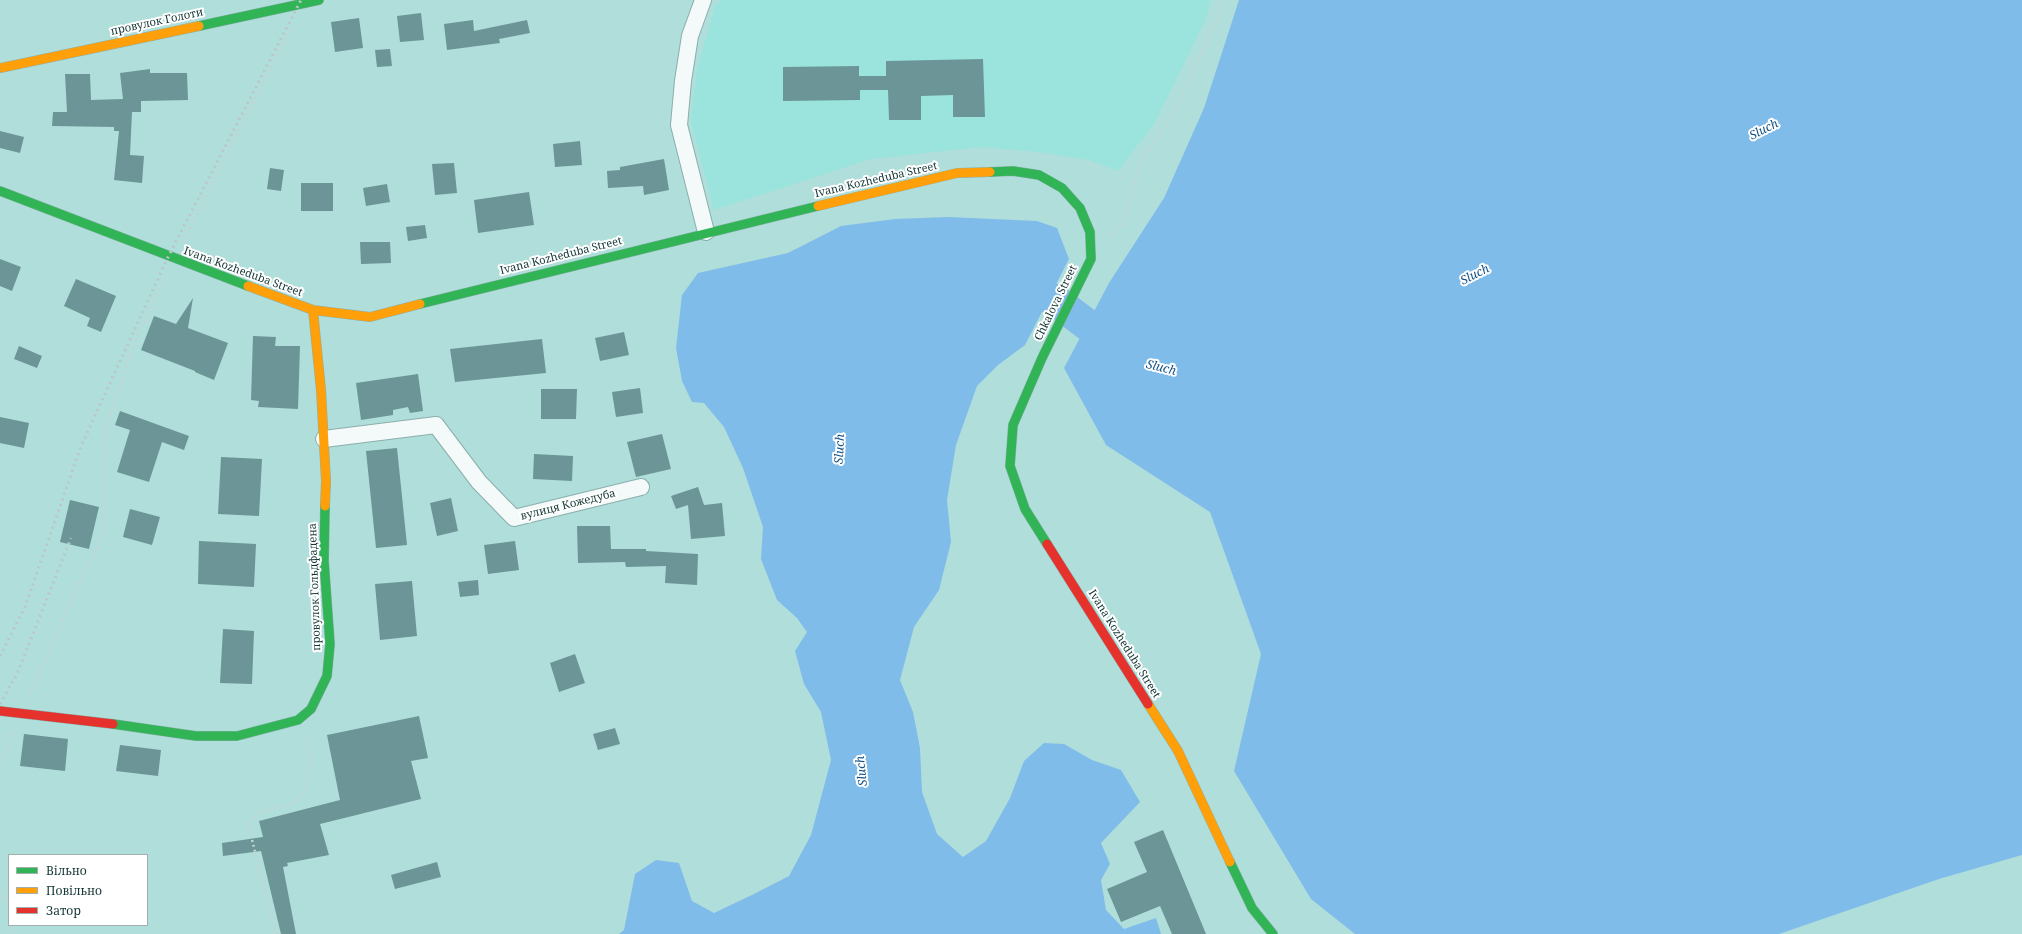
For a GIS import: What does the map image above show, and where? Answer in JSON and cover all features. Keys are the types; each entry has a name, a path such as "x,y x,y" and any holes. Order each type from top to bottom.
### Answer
{"main road":[{"name":"провулок Голоти","path":"0,68 319,0"},
{"name":"Ivana Kozheduba Street","path":"0,191 174,259 313,310 370,317 706,232 956,173 1013,171 1039,175 1062,188 1080,208 1090,232 1091,259"},
{"name":"Chkalova Street","path":"1042,358 1091,259"},
{"name":"провулок Гольдфадена","path":"0,711 89,720 196,736 237,736 298,720 311,709 327,676 330,644 324,561 326,481 324,439 313,310"},
{"name":"Ivana Kozheduba Street","path":"1042,358 1014,425 1010,466 1025,508 1178,751 1252,908 1273,934"}],"street":[{"path":"703,0 690,36 683,81 679,125 706,232"},
{"name":"вулиця Кожедуба","path":"324,439 436,425 479,482 514,518 641,487"}],"path":[{"path":"1109,238 1123,222 1141,163 1171,117 1215,25 1223,0"},
{"path":"0,764 78,586 103,536 106,427 134,344 174,259 299,12 298,4"},
{"path":"276,934 250,832 250,822 255,814 291,804 305,792 311,760 308,742 298,720"},
{"path":"0,892 8,903"}],"shaded area":[{"path":"721,0 1211,0 1205,21 1154,124 1118,171 1089,160 1039,152 981,147 871,159 714,210 691,122 697,69 715,6"}],"water":[{"path":"1239,0 2022,0 2022,855 1939,879 1779,934 1355,934 1311,899 1234,771 1261,654 1210,512 1106,445 1064,368 1109,283 1164,198 1204,108"},
{"path":"948,217 1037,221 1057,228 1069,259 1025,345 998,365 977,386 956,445 947,500 951,542 939,590 914,627 900,680 913,712 920,748 922,792 937,834 963,857 986,841 1010,798 1024,761 1044,743 1064,744 1092,760 1121,770 1140,802 1101,843 1110,864 1101,880 1106,910 1124,929 1156,918 1161,934 619,934 624,930 635,874 656,860 679,863 692,901 714,913 789,876 811,835 831,760 821,712 804,684 795,651 807,632 797,618 777,600 761,559 763,527 743,468 724,427 704,403 692,402 682,381 676,348 682,295 698,273 788,253 841,226 895,219"}],"building":[{"path":"421,13 424,40 400,42 397,16"},
{"path":"359,18 363,48 335,52 331,22"},
{"path":"473,20 474,31 527,20 530,33 499,39 500,43 447,50 444,24"},
{"path":"390,49 392,66 377,67 375,50"},
{"path":"983,59 985,117 953,117 953,95 921,96 921,120 889,120 888,90 860,90 860,100 783,101 783,67 859,66 859,76 886,76 886,61"},
{"path":"150,69 150,73 187,73 188,100 141,101 141,112 132,112 130,155 144,156 142,183 114,180 119,131 114,131 114,127 52,126 53,112 67,112 65,74 90,74 91,100 123,99 120,73"},
{"path":"0,131 24,137 20,153 0,148"},
{"path":"580,141 582,165 555,167 553,144"},
{"path":"664,159 669,190 644,195 643,186 608,188 607,171 620,170 620,167"},
{"path":"454,163 457,193 435,195 432,164"},
{"path":"270,168 284,170 281,191 267,189"},
{"path":"301,183 333,183 333,211 301,211"},
{"path":"387,184 390,202 366,206 363,188"},
{"path":"529,192 534,225 478,233 474,200"},
{"path":"425,225 427,238 408,241 406,227"},
{"path":"360,242 390,242 391,263 361,264"},
{"path":"0,259 21,267 12,291 0,286"},
{"path":"76,279 116,296 101,332 87,326 90,318 64,306"},
{"path":"193,298 188,328 228,343 214,380 141,350 154,316 176,324"},
{"path":"624,332 629,355 600,361 595,338"},
{"path":"253,336 276,337 275,346 300,346 298,409 258,407 259,401 251,400"},
{"path":"542,339 546,373 455,382 450,349"},
{"path":"19,346 42,356 37,368 14,359"},
{"path":"418,374 423,411 410,413 408,407 393,410 393,415 361,420 356,383"},
{"path":"640,388 643,413 616,417 612,392"},
{"path":"541,389 577,389 576,419 541,419"},
{"path":"120,411 189,436 184,450 162,442 149,482 117,472 130,430 115,425"},
{"path":"0,417 29,423 24,448 0,443"},
{"path":"662,434 671,469 636,477 627,442"},
{"path":"397,448 407,545 376,548 366,451"},
{"path":"534,454 573,456 572,481 533,479"},
{"path":"221,457 262,459 259,516 218,514"},
{"path":"698,487 704,505 722,503 725,536 691,539 688,505 676,509 671,496"},
{"path":"451,498 458,531 437,536 430,503"},
{"path":"70,500 99,507 89,549 60,542"},
{"path":"130,509 160,517 152,545 123,537"},
{"path":"577,526 610,526 611,549 646,549 646,551 698,554 697,585 665,583 666,566 626,567 625,562 578,563"},
{"path":"199,541 256,544 254,587 198,584"},
{"path":"515,541 519,570 488,574 484,545"},
{"path":"478,580 479,595 460,597 458,582"},
{"path":"412,581 417,636 380,640 375,584"},
{"path":"223,629 254,631 252,684 220,683"},
{"path":"575,654 585,683 559,692 550,663"},
{"path":"419,716 428,758 411,761 421,799 320,824 329,855 287,863 288,866 283,867 296,934 281,934 261,851 223,856 222,843 263,837 259,821 340,800 327,735"},
{"path":"615,728 620,744 598,750 593,734"},
{"path":"24,734 68,739 65,771 20,766"},
{"path":"120,745 161,750 158,776 116,771"},
{"path":"1163,830 1206,934 1172,934 1160,906 1121,922 1107,889 1147,872 1134,842"},
{"path":"437,862 441,877 395,889 391,875"}],"waterway":[{"name":"Sluch","path":"1009,282 1021,284 1056,301 1122,351"}],"railway":[{"path":"0,656 25,607 81,446 168,257 301,0"},
{"path":"0,704 17,674 71,538"}],"traffic: fast":[{"path":"199,26 319,0"},
{"path":"990,172 1013,171 1039,175 1062,188 1080,208 1090,232 1091,259 1042,358 1013,425 1010,466 1025,509 1047,544"},
{"path":"0,191 248,286"},
{"path":"420,304 818,206"},
{"path":"113,724 196,736 237,736 298,720 311,709 327,676 330,644 324,561 325,506"},
{"path":"1230,862 1252,908 1273,934"}],"traffic: slow":[{"path":"0,68 199,26"},
{"path":"818,206 957,173 990,172"},
{"path":"248,286 313,310 370,317 420,304"},
{"path":"313,310 321,390 326,481 325,506"},
{"path":"1148,704 1178,751 1230,862"}],"traffic: jam":[{"path":"1047,544 1148,704"},
{"path":"0,711 113,724"}]}
